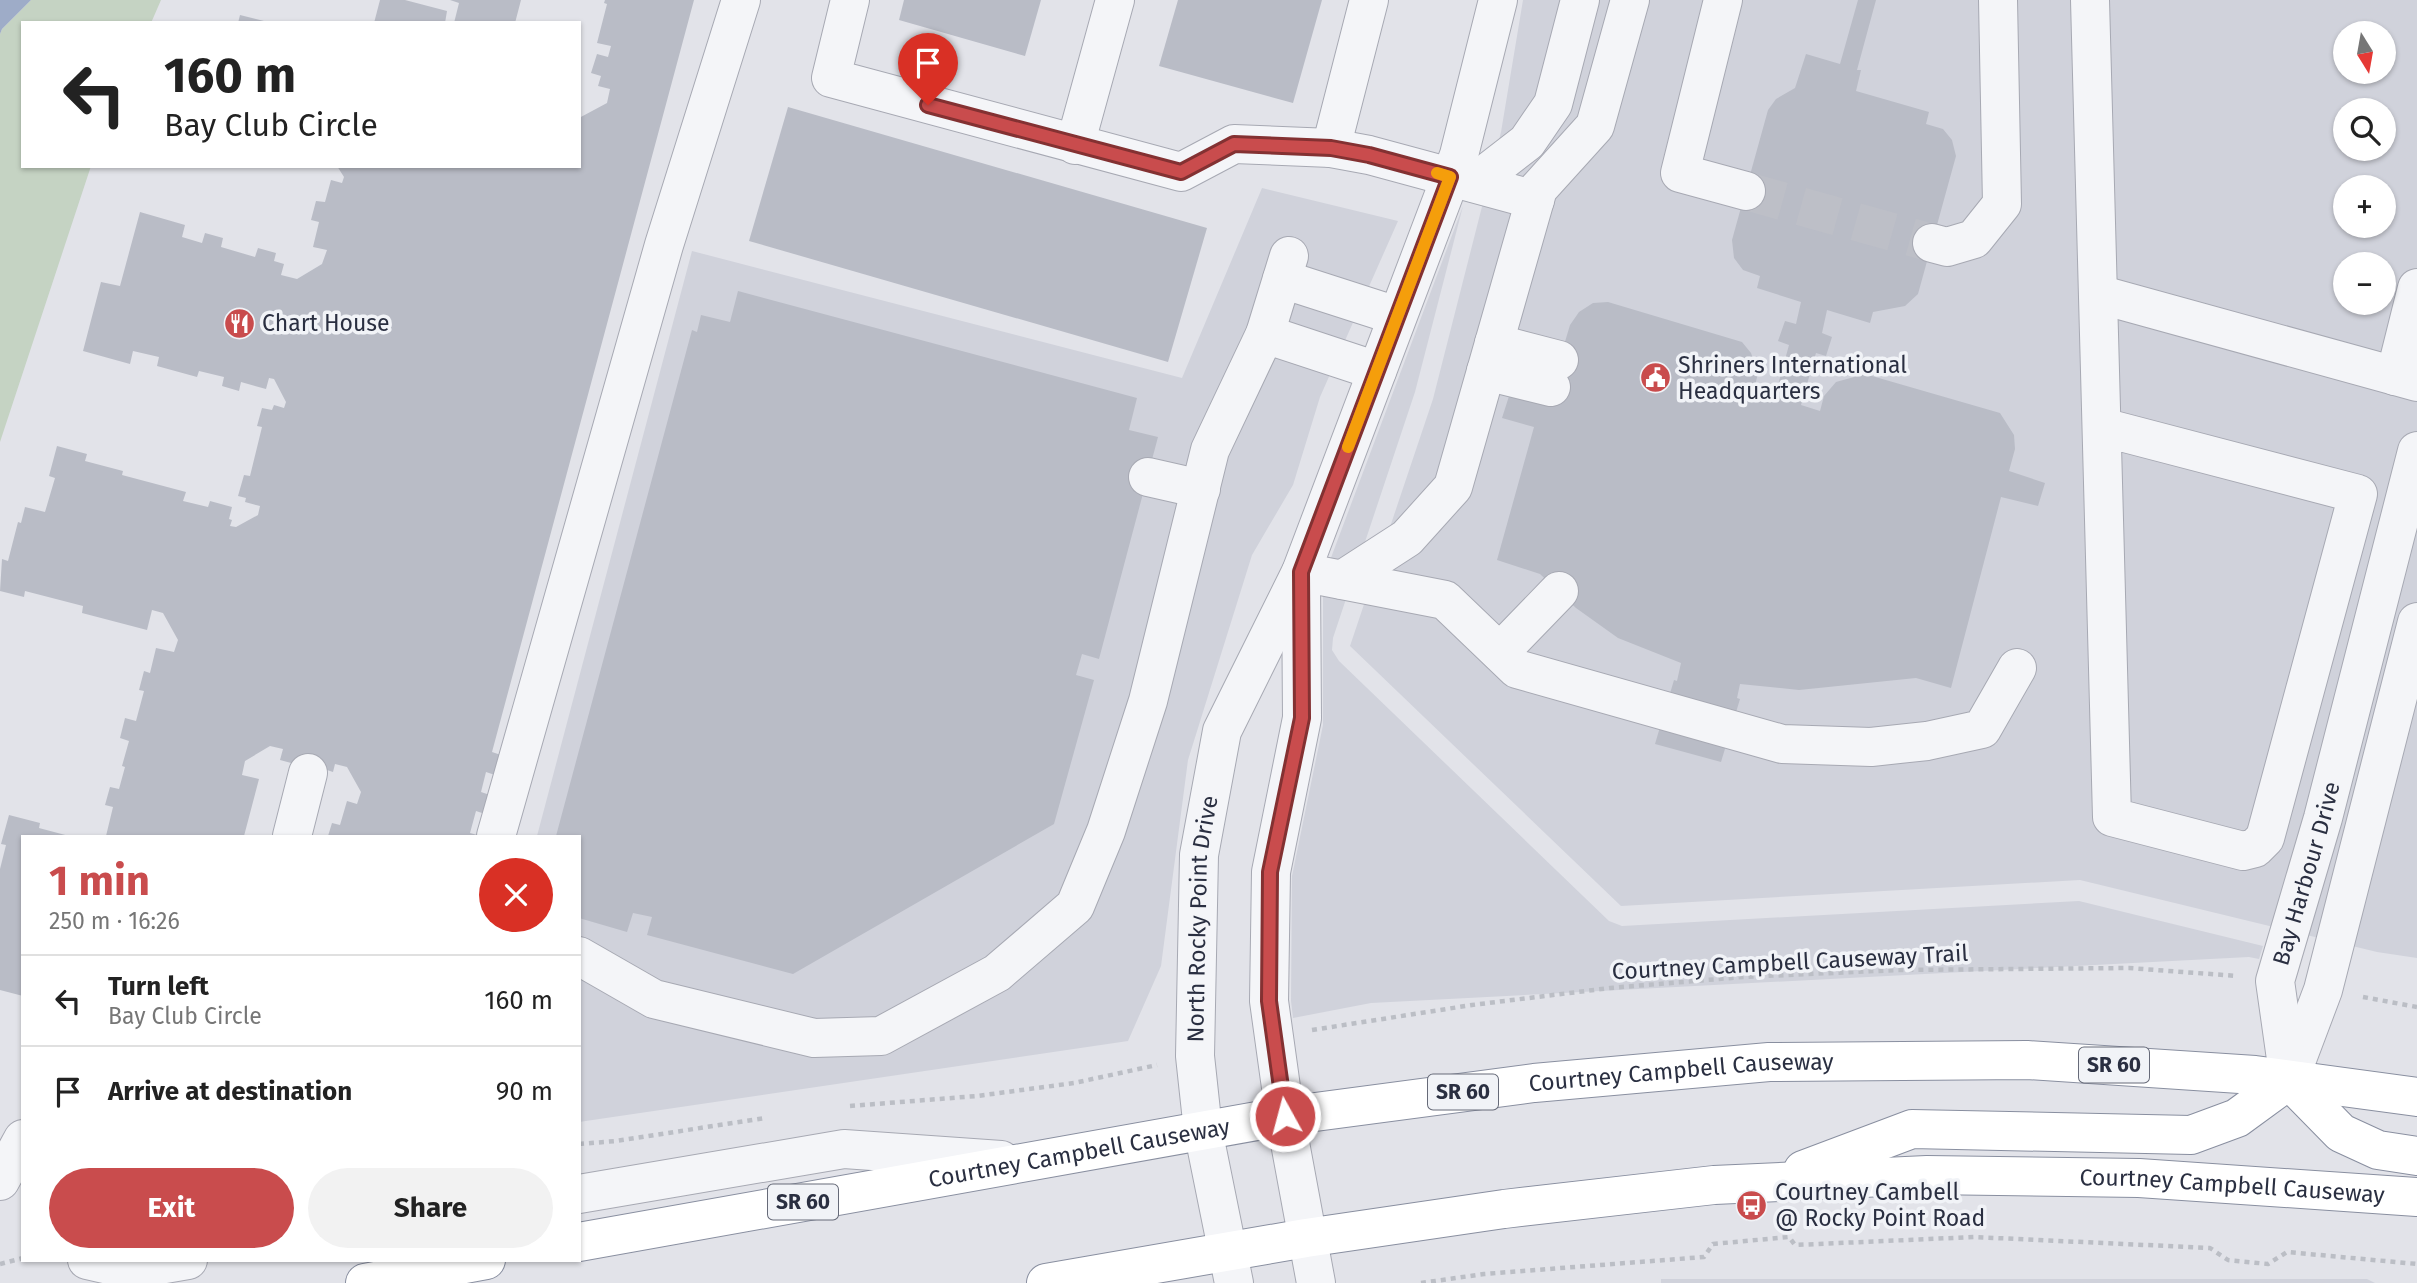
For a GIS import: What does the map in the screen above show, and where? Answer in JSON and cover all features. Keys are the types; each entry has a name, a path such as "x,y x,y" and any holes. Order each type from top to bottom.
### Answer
{"highway":[{"name":"Courtney Campbell Causeway","path":"581,1242 1285,1116 1534,1083 1769,1062 2027,1060 2255,1074 2417,1097"},
{"path":"1769,1182 1912,1129 2191,1135 2237,1118 2289,1080 2341,1133 2378,1150 2417,1156"},
{"name":"Courtney Campbell Causeway","path":"1046,1283 1231,1267 1306,1238 1530,1206 1714,1185 1927,1175 2139,1178 2417,1197"},
{"path":"365,1283 475,1262"}],"street":[{"path":"496,835 664,245 741,0"},
{"path":"850,0 831,78 1181,172 1234,144 1331,148 1369,155 1535,200"},
{"path":"1075,145 1115,0"},
{"path":"1331,148 1369,0"},
{"name":"North Rocky Point Drive","path":"1231,1267 1203,1130 1195,1056 1202,843 1222,731 1301,572 1398,316 1462,180 1459,155 1497,0"},
{"path":"1462,180 1527,142 1553,104 1580,0"},
{"path":"1342,580 1407,538 1453,487 1538,189 1595,126 1630,0"},
{"path":"1723,0 1680,173 1745,191"},
{"path":"1932,243 1947,247 1974,239 2002,204 1998,0"},
{"path":"2090,0 2112,817 2244,850 2255,848 2265,838 2358,494 2102,426"},
{"path":"581,957 654,999 814,1038 881,1036 997,974 1075,906 1106,831 1148,701 1210,450 1265,334 1286,267 1398,316"},
{"path":"2098,294 2406,379 2417,288"},
{"path":"1265,334 1377,371"},
{"path":"1490,357 1555,373"},
{"name":"Bay Harbour Drive","path":"2289,1080 2275,981 2323,818 2417,452"},
{"path":"1148,477 1200,489"},
{"path":"1301,572 1445,600 1517,669 1782,744 1871,747 1927,741 1982,729 2017,668"},
{"name":"North Rocky Point Drive","path":"1301,572 1302,718 1270,872 1269,1001 1285,1116 1316,1283"},
{"path":"1500,652 1559,591"},
{"name":"Bay Harbour Drive","path":"2289,1080 2323,990 2412,659 2417,622"},
{"path":"2320,638 2412,659"},
{"path":"292,835 308,773"},
{"path":"0,1127 21,1119"},
{"path":"0,1181 21,1143"},
{"path":"581,1194 844,1149 1028,1162"},
{"path":"96,1262 131,1270 177,1262"}],"path":[{"name":"Courtney Campbell Causeway Trail","path":"1332,1025 1610,988 1743,977 1898,971 2129,968 2239,976"},
{"path":"2362,997 2417,1007"},
{"path":"1421,1283 1484,1273 1704,1257 1713,1244 1789,1237 1795,1245 1974,1237 2210,1248 2228,1260 2268,1264 2287,1252 2417,1265"},
{"path":"0,1264 21,1259"}],"shaded area":[{"path":"1523,0 2417,0 2417,958 2377,952 2080,880 1621,906 1350,646 1433,399 1501,132"},
{"path":"1262,188 1398,221 1320,397 1293,485 1252,555 1188,760 1161,966 1128,1041 581,1122 581,835 537,835 692,251 1182,378"},
{"path":"1463,206 1415,392 1333,638 1332,650 1339,661 1609,921 1622,926 2079,901 2263,946 2259,959 2249,957 1371,1003 1293,1018 1292,876 1323,725 1323,579"},
{"path":"1661,1279 2367,1279 2375,1283 1661,1283"}],"green space":[{"path":"31,0 161,0 152,21 21,21 21,168 90,168 0,442 0,34"}],"water":[{"path":"0,0 31,0 0,34"}],"building":[{"path":"380,0 405,0 447,11 445,21 375,21"},
{"path":"450,0 521,0 516,21 454,21 459,3"},
{"path":"605,0 694,0 492,752 501,755 495,775 486,772 481,792 490,795 485,814 476,811 470,833 477,835 328,835 332,823 340,825 347,801 357,804 361,792 347,767 335,764 333,772 327,770 324,778 306,767 280,760 283,749 270,746 245,761 242,775 259,779 244,835 106,835 113,807 105,805 110,787 119,789 125,767 122,766 129,741 120,738 125,718 136,721 144,691 139,690 144,671 150,673 156,648 174,652 178,640 163,613 152,610 147,630 82,613 83,606 25,591 24,597 0,591 2,559 8,561 18,522 21,523 25,507 45,512 55,478 49,476 57,446 87,454 85,461 123,471 122,475 186,492 183,501 208,507 210,501 232,507 230,526 236,527 258,515 260,506 245,502 246,498 238,496 244,475 250,476 262,427 257,426 262,408 272,410 274,405 284,408 286,402 274,379 269,378 266,389 241,382 239,391 222,386 224,377 199,371 197,377 157,366 159,357 133,351 130,364 83,351 101,282 120,286 140,212 185,225 182,237 202,243 205,233 223,238 221,247 255,257 258,248 276,253 274,261 284,264 281,275 297,279 322,264 327,250 313,247 319,222 311,220 316,201 325,202 331,180 342,183 344,177 338,168 581,168 581,117 607,103 610,89 598,86 601,76 591,73 597,54 608,57 611,46 597,43 607,4 604,3"},
{"path":"904,0 1041,0 1025,56 899,20"},
{"path":"1178,0 1322,0 1293,103 1159,66"},
{"name":"Shriners International Headquarters","path":"1858,0 1876,0 1857,70 1861,70 1856,91 1929,112 1926,124 1943,129 1952,140 1956,156 1918,294 1905,306 1873,312 1870,323 1827,310 1822,333 1832,337 1826,356 1816,353 1801,405 1820,411 1824,396 1836,382 1865,374 2000,413 2014,435 2015,449 2009,471 2045,483 2038,506 2001,497 1951,688 1916,678 1799,690 1740,684 1737,698 1740,699 1721,762 1655,744 1681,663 1618,638 1576,608 1540,574 1497,560 1534,427 1502,418 1510,393 1547,402 1570,325 1579,312 1593,303 1608,302 1742,342 1751,353 1758,373 1754,390 1775,396 1789,345 1778,341 1785,321 1796,324 1801,302 1757,288 1760,276 1743,270 1734,258 1732,240 1768,110 1776,99 1795,88 1806,54 1840,64"},
{"path":"240,15 264,21 238,21"},
{"path":"788,107 1207,228 1168,362 749,241"},
{"path":"738,291 1137,398 1129,430 1158,437 1099,659 1082,654 1076,675 1094,680 1054,824 793,974 647,935 652,917 633,913 627,932 581,919 581,835 556,835 692,330 697,332 701,315 730,322"},
{"path":"9,815 40,823 39,828 65,835 21,835 21,995 0,990 0,869 6,845 1,844"}],"tunnel":[{"path":"1746,191 1932,243"}],"slow traffic":[{"path":"1348,447 1450,177 1437,173"}],"place":[{"name":"Chart House","path":"239,323"},
{"name":"Shriners International Headquarters","path":"1655,378"},
{"name":"Courtney Cambell @ Rocky Point Road","path":"1752,1205"}],"route":[{"path":"928,105 1181,172 1234,144 1331,148 1369,155 1450,177 1301,572 1302,718 1270,872 1269,1001 1285,1116"}]}
